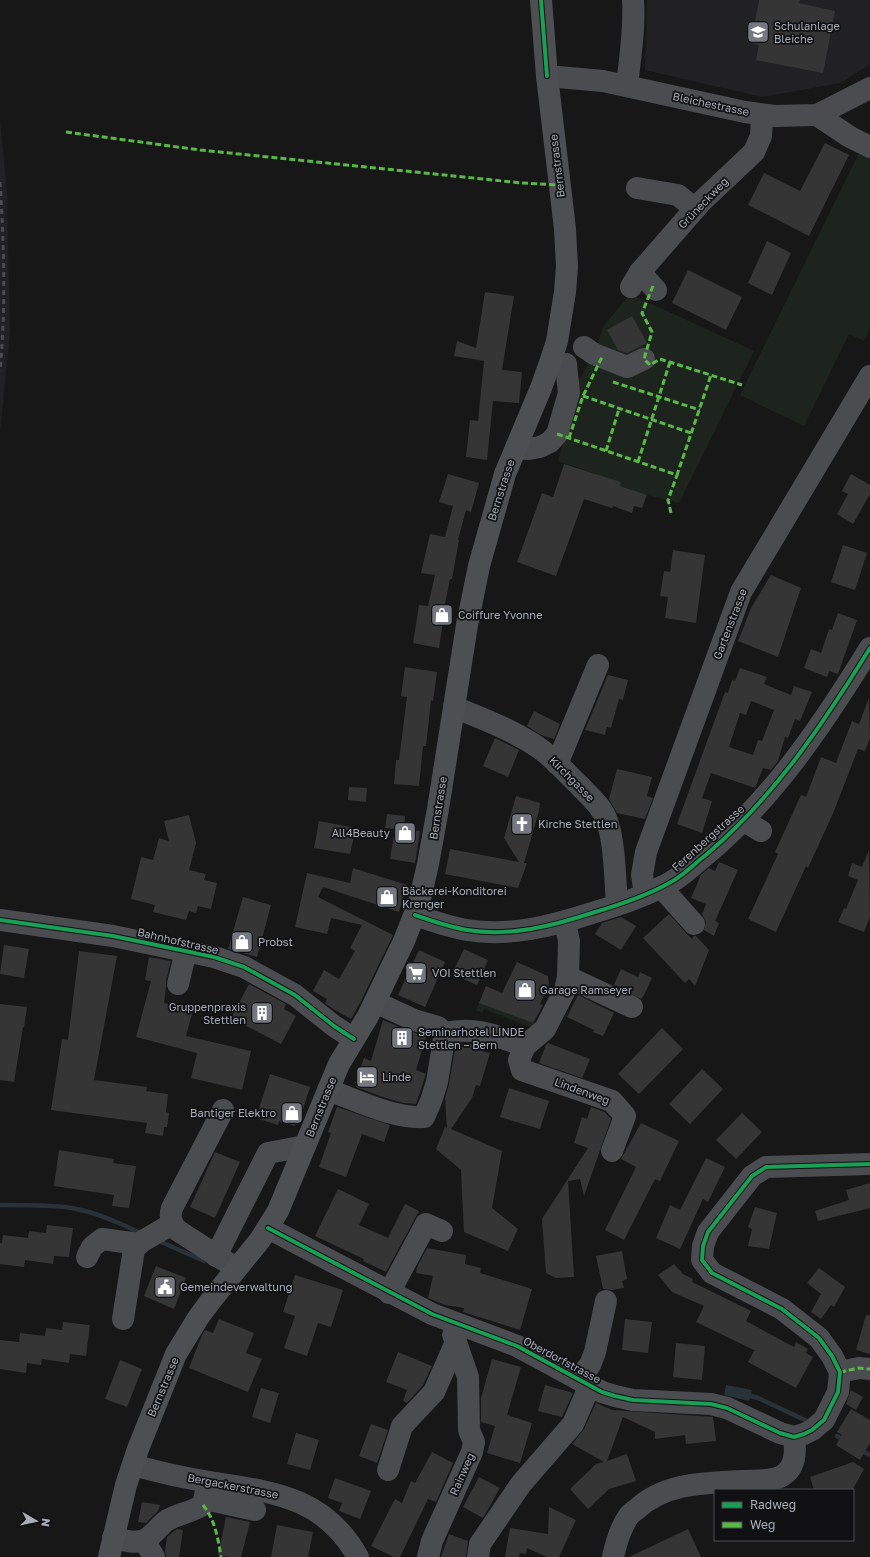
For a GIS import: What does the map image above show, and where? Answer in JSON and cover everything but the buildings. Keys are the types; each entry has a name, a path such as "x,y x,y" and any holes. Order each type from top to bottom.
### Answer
{"main road":[{"name":"Bernstrasse","path":"111,1548 132,1465 176,1354 198,1318 268,1228 287,1192 339,1064 375,1002 415,915 428,864 479,566 505,474 558,362 560,324 567,267 565,229 547,76 541,0"}],"street":[{"path":"627,86 634,15 632,0"},
{"name":"Bleichestrasse","path":"547,76 597,80 762,115 817,115 870,88"},
{"name":"Grüneckweg","path":"656,290 635,280 694,209 754,152 761,136 762,115"},
{"path":"817,115 850,137 870,147"},
{"path":"637,188 678,195 694,209"},
{"path":"516,448 529,449 540,447 550,442 557,434 569,393 558,362 590,340 594,354 627,367 644,358"},
{"name":"Gartenstrasse","path":"653,890 642,875 646,852 741,592 870,376"},
{"name":"Ferenbergstrasse","path":"415,915 453,927 483,932 510,932 565,922 616,905 672,882 719,844 752,825 780,780 804,747 870,648"},
{"path":"557,764 598,665"},
{"name":"Kirchgasse","path":"454,707 490,721 526,739 557,764 598,805 607,821 614,864 616,905"},
{"path":"653,890 694,924"},
{"name":"Bahnhofstrasse","path":"0,920 113,936 214,957 244,967 274,982 295,995 334,1026 354,1039"},
{"path":"445,1033 460,1030 487,1033 525,1046 545,1029 565,990 568,977 569,941 565,922"},
{"path":"178,984 186,951"},
{"path":"568,977 632,1007"},
{"path":"375,1002 414,1020 438,1027 445,1033"},
{"path":"328,1090 394,1114 408,1117 424,1117 432,1101 437,1082 445,1033"},
{"name":"Lindenweg","path":"525,1046 519,1060 522,1070 612,1101 625,1116 612,1152"},
{"path":"223,1110 172,1208 171,1216 172,1224 182,1233 236,1268"},
{"path":"216,1256 268,1153 306,1146"},
{"path":"612,1557 617,1539 628,1517 641,1505 657,1494 678,1487 714,1482 770,1479 780,1476 788,1470 794,1462 796,1449 794,1437 812,1430 824,1420 838,1392 840,1372 832,1356 819,1338 782,1309 712,1273 702,1260 703,1246 708,1232 752,1176 766,1167 870,1164"},
{"path":"123,1319 133,1254 139,1244 172,1224"},
{"path":"389,1293 426,1224 442,1231"},
{"name":"Oberdorfstrasse","path":"268,1228 389,1293 432,1314 517,1346 602,1392 624,1398 696,1402 722,1406 743,1414 780,1433 794,1437"},
{"path":"87,1257 92,1247 102,1239 139,1244"},
{"path":"478,1557 480,1544 521,1484 573,1424 584,1382 595,1352 606,1300"},
{"name":"Rainweg","path":"428,1557 432,1541 472,1452 474,1442 469,1430 468,1376 448,1320"},
{"path":"388,1470 402,1426 434,1392 458,1349 481,1362"},
{"path":"840,1372 859,1368 870,1369"},
{"name":"Bergackerstrasse","path":"132,1465 157,1472 206,1490 265,1491 285,1496 304,1504 322,1515 340,1532 358,1557"},
{"path":"111,1548 134,1541 150,1548 164,1522 193,1511 202,1505 206,1490 255,1510"}],"shaded area":[{"name":"Schulanlage Bleiche","path":"647,0 870,0 870,64 841,83 762,97 645,70"},
{"path":"0,121 7,190 10,332 0,434"},
{"path":"859,153 870,158 870,328 864,341 849,334 804,426 740,395"},
{"path":"630,294 754,351 679,503 620,486 620,482 558,461 565,437 576,385 594,354 603,327"},
{"path":"479,1003 541,1026 537,1030 484,1009 481,1015 481,1012 476,1011"},
{"path":"726,1385 752,1390 749,1401 724,1395"}],"waterway":[{"path":"0,1205 74,1208 103,1216 138,1232"},
{"path":"159,1241 204,1261"},
{"path":"744,1394 758,1398 807,1421"},
{"path":"837,1436 844,1440"},
{"path":"859,1449 870,1455"}],"railway":[{"path":"0,182 4,276 0,371"}],"marked path":[{"path":"66,132 200,150 522,183 560,185"},
{"path":"653,286 642,313 652,332 644,359 650,365 660,359 742,385"},
{"path":"569,438 583,396 602,357"},
{"path":"638,462 670,362"},
{"path":"557,434 677,475 711,375"},
{"path":"613,382 700,410"},
{"path":"583,396 691,433"},
{"path":"606,451 619,409"},
{"path":"671,513 668,500 677,475"},
{"path":"840,1372 859,1368 870,1369"},
{"path":"203,1505 213,1523 221,1557"}],"cycle path":[{"path":"541,0 547,76"},
{"path":"415,915 447,926 483,932 531,929 562,922 612,907 643,896 671,882 689,869 732,832 755,808 816,731 870,648"},
{"path":"0,920 113,936 214,957 244,967 295,995 334,1026 354,1039"},
{"path":"268,1228 432,1314 517,1346 602,1392 633,1400 711,1404 727,1408 780,1433 794,1437 812,1430 824,1420 838,1392 840,1372 832,1356 819,1338 782,1309 712,1273 702,1260 703,1246 708,1232 752,1176 766,1167 870,1164"}],"place":[{"name":"Schulanlage Bleiche","path":"758,32"},
{"name":"Coiffure Yvonne","path":"442,615"},
{"name":"Kirche Stettlen","path":"522,824"},
{"name":"All4Beauty","path":"405,833"},
{"name":"Bäckerei-Konditorei Krenger","path":"387,897"},
{"name":"Probst","path":"242,942"},
{"name":"VOI Stettlen","path":"416,973"},
{"name":"Garage Ramseyer","path":"525,990"},
{"name":"Gruppenpraxis Stettlen","path":"262,1013"},
{"name":"Seminarhotel LINDE Stettlen – Bern","path":"402,1038"},
{"name":"Linde","path":"367,1077"},
{"name":"Bantiger Elektro","path":"292,1113"},
{"name":"Gemeindeverwaltung","path":"165,1287"}]}
